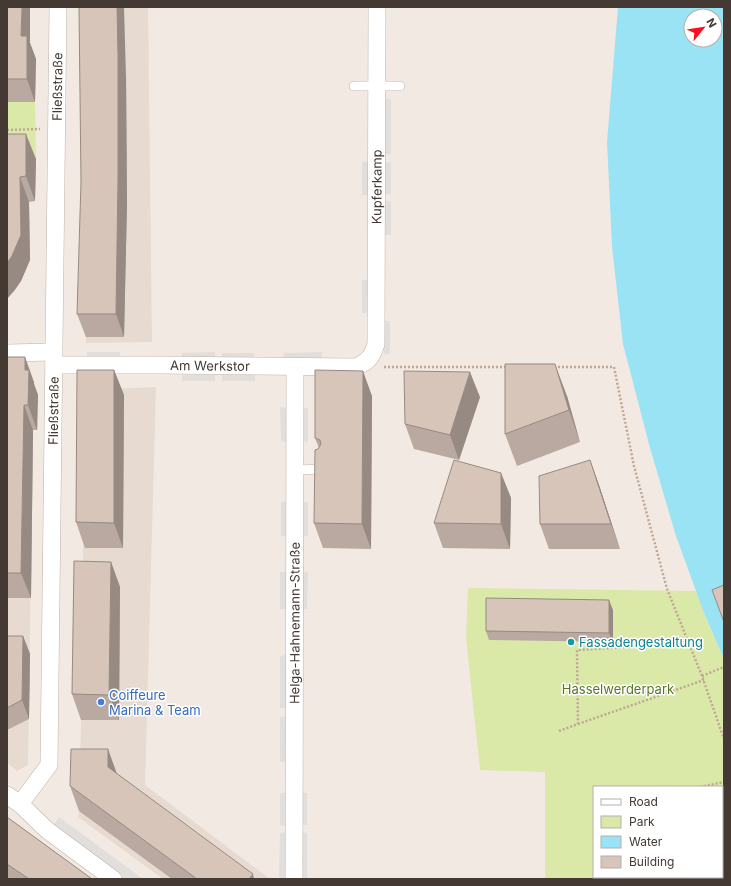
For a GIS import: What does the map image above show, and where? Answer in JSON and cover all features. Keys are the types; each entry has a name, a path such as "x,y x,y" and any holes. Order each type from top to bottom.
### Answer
{"street":[{"name":"Fließstraße","path":"13,800 49,765 58,7"},
{"name":"Kupferkamp","path":"365,363 372,356 376,344 377,7"},
{"name":"Am Werkstor","path":"7,353 54,359 158,365 356,367 365,363"},
{"name":"Helga-Hahnemann-Straße","path":"294,879 295,367"},
{"path":"13,800 47,830 113,879"}],"lane":[{"path":"354,86 400,86"},
{"path":"295,470 324,469"}],"path":[{"path":"7,130 56,129"},
{"path":"365,363 379,367 512,367"},
{"path":"552,367 614,367 634,466 667,589 704,680 724,739"},
{"path":"578,724 577,650 625,648 649,644 688,642"},
{"path":"702,676 724,667"},
{"path":"559,731 704,680"},
{"path":"705,786 724,782"}],"shaded area":[{"path":"87,7 148,7 152,342 86,343 89,205"},
{"path":"384,99 391,99 391,154 385,154"},
{"path":"369,161 369,195 362,195 362,162"},
{"path":"384,162 391,162 391,194 384,194"},
{"path":"384,201 391,201 391,235 384,235"},
{"path":"362,280 369,280 369,313 362,313"},
{"path":"384,321 390,321 390,354 384,354"},
{"path":"87,352 120,352 120,359 87,359"},
{"path":"215,352 215,359 182,359 182,353"},
{"path":"322,352 322,359 283,359 284,353"},
{"path":"222,353 254,353 255,359 222,359"},
{"path":"182,375 215,375 215,381 182,381"},
{"path":"222,375 255,375 255,381 222,381"},
{"path":"7,382 34,382 34,422 38,422 38,430 33,430 28,765 17,771 7,763"},
{"path":"156,387 145,785 270,879 163,879 78,817 81,720 85,390"},
{"path":"280,407 286,408 286,442 281,441"},
{"path":"303,408 308,408 308,442 303,441"},
{"path":"281,502 286,502 286,536 281,536"},
{"path":"302,502 308,502 308,536 302,536"},
{"path":"280,572 286,572 286,609 280,609"},
{"path":"302,572 308,572 307,609 302,609"},
{"path":"286,654 286,708 280,708 280,657"},
{"path":"280,717 286,717 286,762 280,762"},
{"path":"280,793 286,793 285,826 280,825"},
{"path":"302,793 307,793 307,825 302,825"},
{"path":"59,817 143,879 122,879 52,827"},
{"path":"285,832 285,879 282,879 279,877 280,833"},
{"path":"302,832 307,833 307,879 301,879"}],"green space":[{"path":"7,102 35,102 36,159 7,159"},
{"name":"Hasselwerderpark","path":"468,588 697,591 704,613 724,659 724,879 545,879 545,772 480,770 466,638"}],"water":[{"path":"618,7 724,7 724,659 704,613 676,536 650,448 623,344 612,247 607,142"}],"building":[{"path":"7,7 22,7 21,36 27,36 27,79 7,79"},
{"path":"79,7 117,7 118,181 116,314 77,314 81,182"},
{"path":"7,134 26,134 26,176 20,177 21,235 12,256 7,263"},
{"path":"7,357 25,357 25,370 29,370 28,405 24,405 21,573 7,573"},
{"path":"505,364 555,364 569,410 505,434"},
{"path":"77,370 114,370 114,523 76,522"},
{"path":"315,370 363,371 362,524 314,523 315,450 318,449 321,444 320,440 315,438"},
{"path":"404,371 470,372 450,435 405,424"},
{"path":"454,460 501,473 501,524 434,523"},
{"path":"590,460 611,524 540,524 539,476"},
{"path":"74,561 111,562 109,695 72,694"},
{"path":"724,585 724,622 712,590"},
{"path":"486,598 609,600 609,633 486,631"},
{"path":"7,636 23,636 22,700 7,708"},
{"path":"71,749 108,749 108,767 253,874 249,879 197,879 70,786"},
{"path":"7,817 92,879 29,879 7,864"},
{"path":"646,878 694,878 694,879"}],"place":[{"name":"Fassadengestaltung","path":"571,642"},
{"name":"Coiffeure Marina & Team","path":"101,702"}]}
